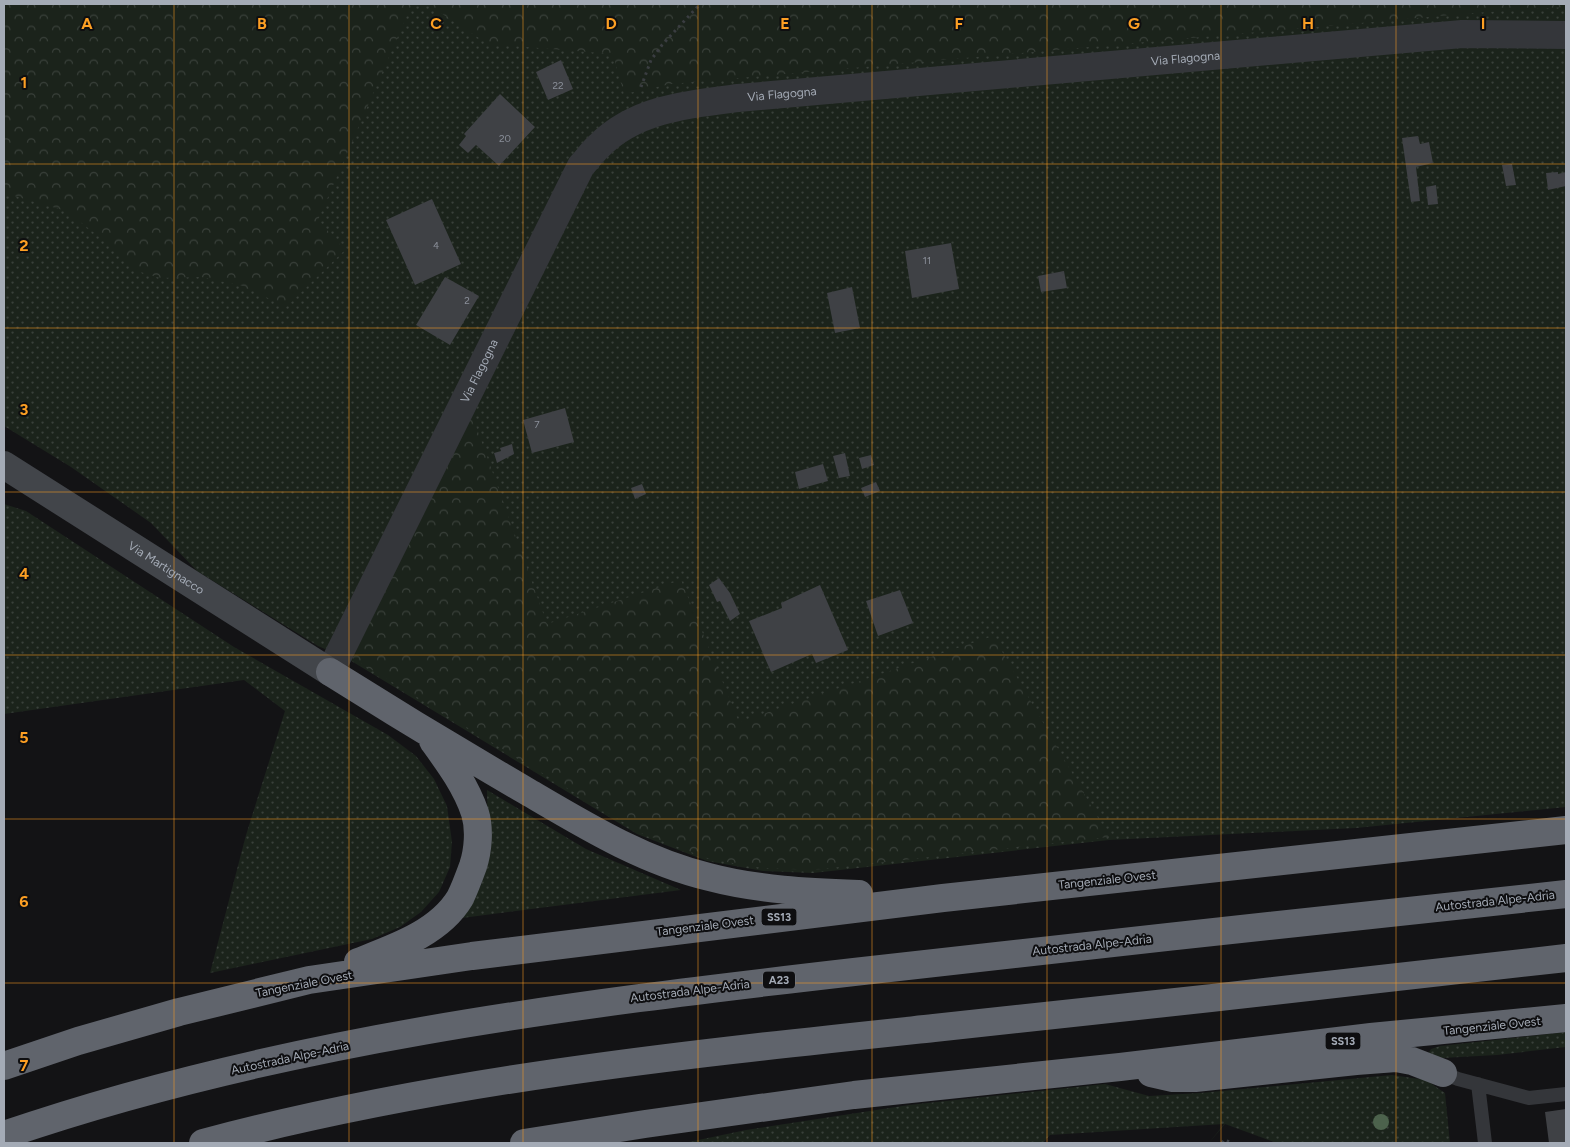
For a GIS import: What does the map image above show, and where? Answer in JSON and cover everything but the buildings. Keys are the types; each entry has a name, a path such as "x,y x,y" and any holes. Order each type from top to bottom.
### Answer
{"highway":[{"path":"330,672 427,734 604,836 668,864 709,877 762,887 810,892 943,898"},
{"path":"309,980 387,950 424,933 442,920 459,899 475,859 477,834 475,814 456,774 427,734"},
{"name":"Tangenziale Ovest","path":"4,1066 78,1041 179,1012 309,980 472,956 943,898 1566,830"},
{"name":"Autostrada Alpe-Adria","path":"4,1135 168,1085 310,1052 493,1018 677,992 1566,894"},
{"path":"203,1143 260,1128 388,1101 549,1074 713,1052 1566,958"},
{"name":"Tangenziale Ovest","path":"524,1143 854,1095 1120,1067 1371,1037 1566,1018"},
{"path":"1120,1067 1173,1078 1195,1078 1396,1058 1412,1061 1443,1073"}],"main road":[{"name":"Via Martignacco","path":"4,465 330,672"}],"street":[{"name":"Via Flagogna","path":"330,672 581,166 599,145 618,130 633,122 666,109 695,103 738,98 1462,34 1566,35"}],"lane":[{"path":"1443,1073 1529,1098 1566,1094"},
{"path":"1478,1084 1486,1143"}],"path":[{"path":"633,122 645,74 651,60 662,45 700,4"},
{"path":"1222,1143 1224,1140 1233,1143"}],"green space":[{"path":"4,4 1566,4 1566,807 1356,828 1109,840 813,873 763,871 707,861 637,834 348,659 318,646 197,571 151,523 71,467 4,426"},
{"path":"4,4 412,4 318,220 345,250 286,307 243,286 201,277 160,278 134,270 110,245 66,211 4,193"},
{"path":"427,4 1566,4 1566,7 1474,13 671,84 624,94 613,54 488,44"},
{"path":"472,415 547,624 681,580 739,722 993,636 1109,837 813,870 762,868 709,859 641,833 349,656"},
{"path":"4,504 26,511 234,647 388,735 416,756 434,779 447,806 452,842 450,867 439,892 421,912 400,927 372,939 210,973 246,835 285,711 244,680 4,714"},
{"path":"487,790 586,849 681,890 462,918 481,885 488,841"},
{"path":"1566,1032 1566,1047 1497,1055 1442,1058 1428,1054 1431,1049 1440,1046"},
{"path":"1392,1075 1426,1080 1445,1093 1450,1143 1277,1143 1225,1124 1209,1143 1224,1124 1050,1135 1043,1143 684,1143 746,1130 909,1105 1105,1084 1149,1096"}]}
